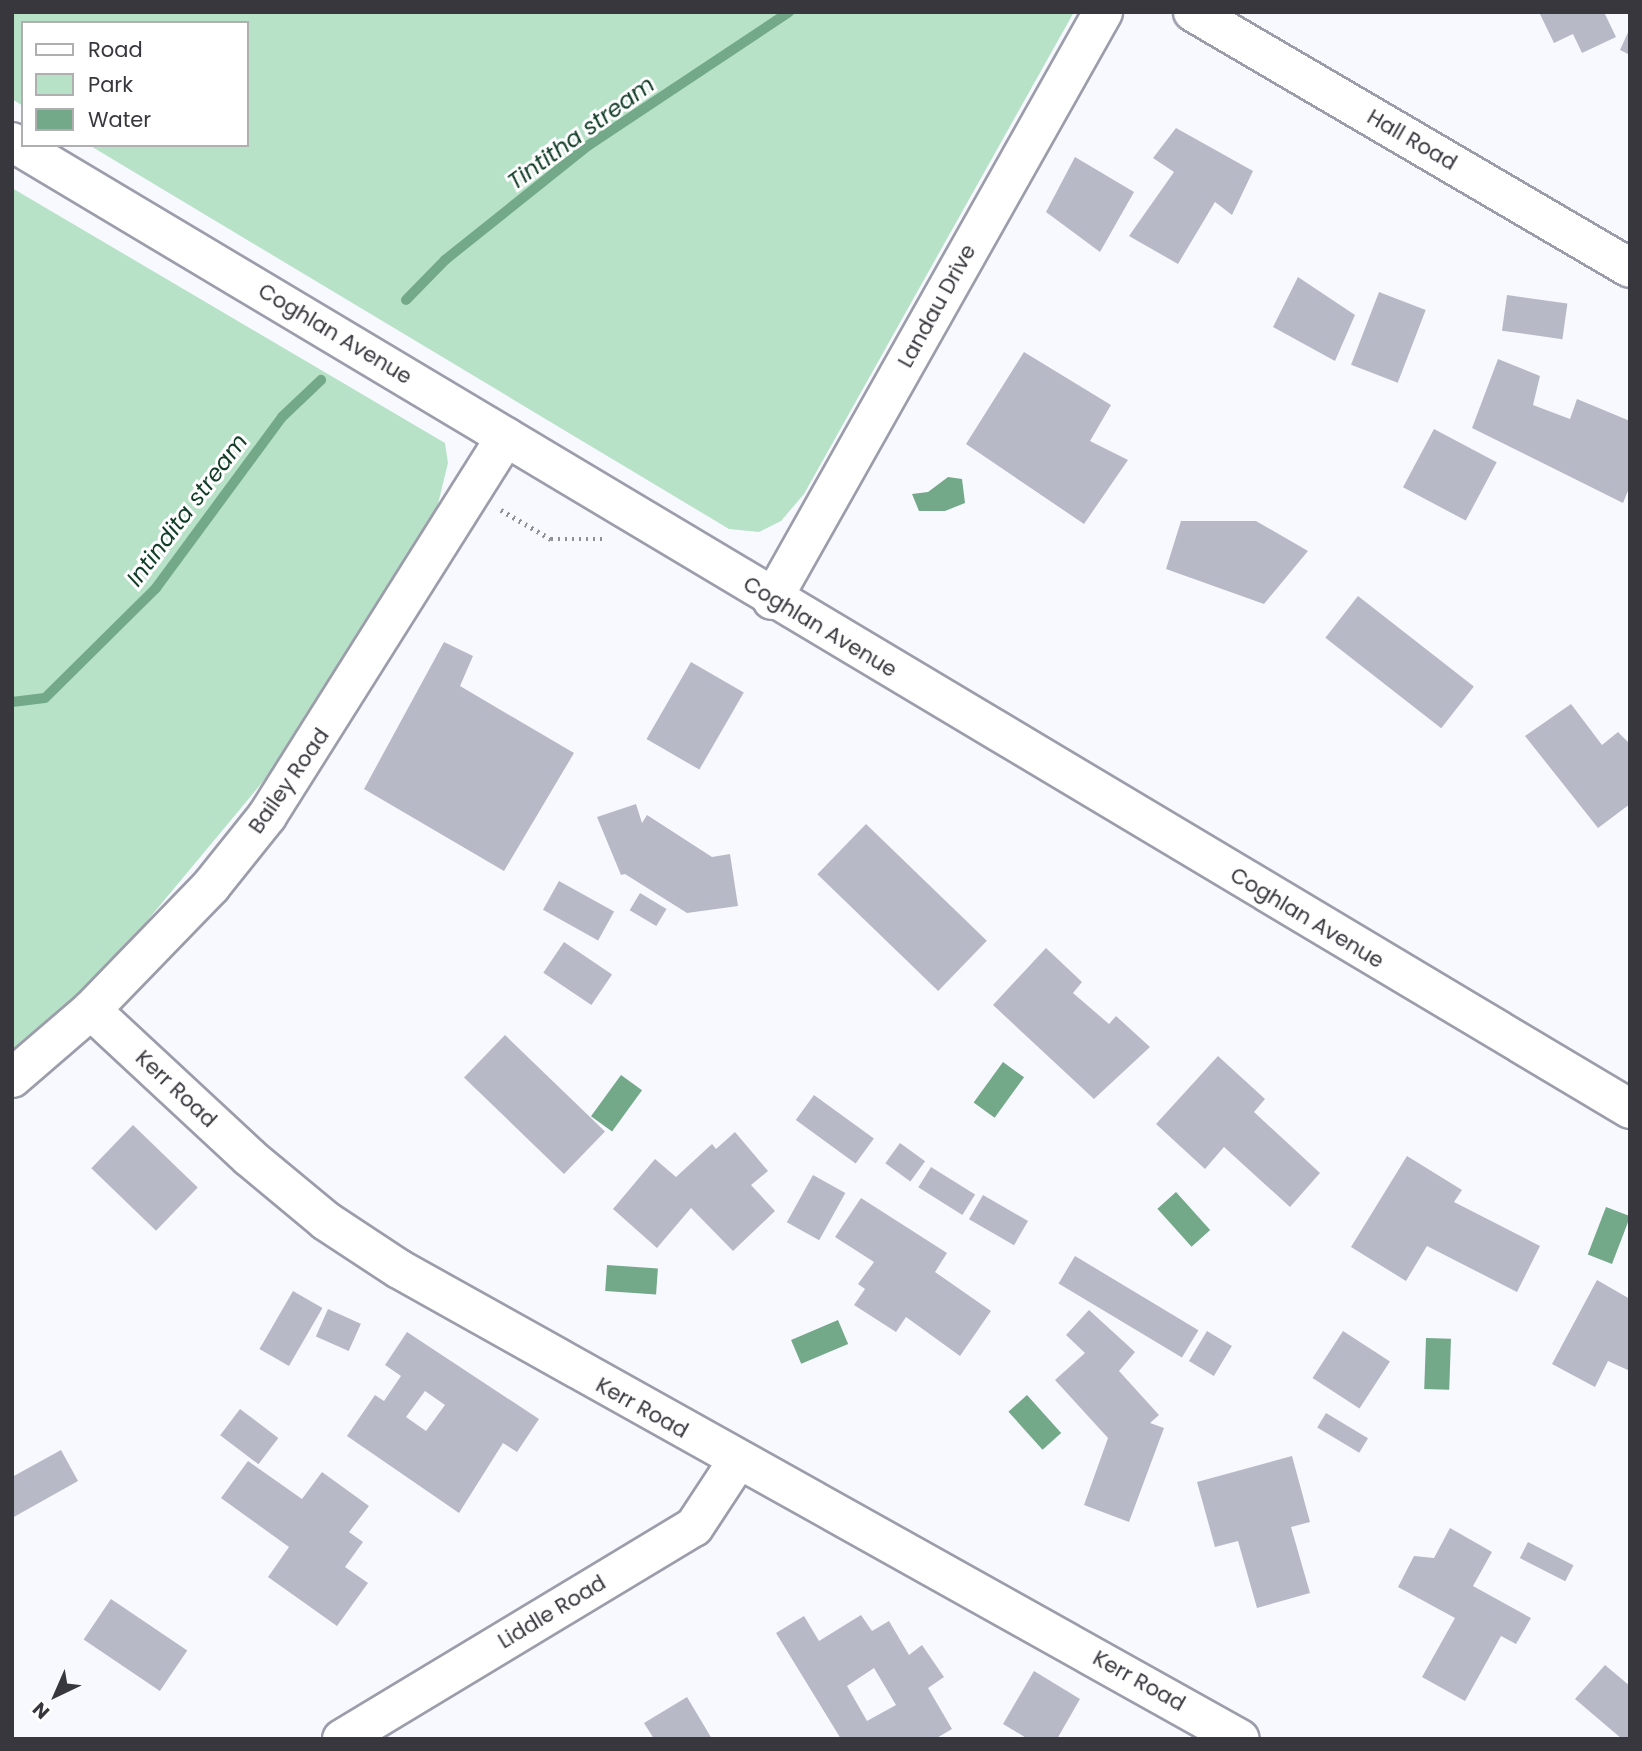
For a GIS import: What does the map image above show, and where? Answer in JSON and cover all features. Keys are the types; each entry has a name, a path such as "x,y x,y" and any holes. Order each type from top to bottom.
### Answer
{"street":[{"name":"Landau Drive","path":"772,600 1103,12"},
{"name":"Hall Road","path":"1193,12 1630,268"},
{"name":"Coghlan Avenue","path":"12,142 506,437 772,600 1630,1109"},
{"name":"Bailey Road","path":"12,1079 91,1010 211,886 267,816 506,437"},
{"name":"Kerr Road","path":"91,1010 249,1157 326,1221 410,1276 1240,1739"},
{"name":"Liddle Road","path":"342,1739 694,1527 738,1460"}],"green space":[{"path":"12,12 1074,12 804,494 781,521 759,532 729,529 92,147 248,147 248,21 21,21 21,105 12,99"},
{"path":"12,188 445,443 448,463 437,508 305,731 92,987 12,1057"}],"water":[{"path":"948,477 962,479 965,503 945,511 919,511 912,494 928,492"},
{"path":"1003,1062 1024,1077 995,1118 974,1102"},
{"path":"621,1075 642,1090 612,1132 591,1116"},
{"path":"1176,1192 1210,1230 1192,1247 1157,1209"},
{"path":"1606,1207 1630,1216 1612,1264 1588,1255"},
{"path":"607,1265 658,1269 656,1294 605,1291"},
{"path":"838,1320 848,1344 801,1364 791,1340"},
{"path":"1426,1338 1451,1339 1449,1390 1424,1389"},
{"path":"1027,1395 1061,1433 1043,1450 1008,1412"}],"building":[{"path":"1539,12 1604,12 1616,37 1582,53 1573,34 1554,43"},
{"path":"1630,28 1630,55 1620,50"},
{"path":"1176,128 1253,171 1232,215 1215,202 1178,264 1129,236 1174,172 1153,158"},
{"path":"1075,157 1134,192 1100,252 1046,212"},
{"path":"1298,277 1355,315 1335,361 1273,327"},
{"path":"1379,292 1426,310 1398,383 1351,365"},
{"path":"1507,295 1567,303 1562,339 1502,331"},
{"path":"1024,352 1111,405 1090,441 1128,460 1084,524 966,444"},
{"path":"1498,359 1540,376 1533,405 1570,419 1577,399 1630,421 1630,486 1623,503 1472,428"},
{"path":"1434,429 1497,462 1466,521 1403,487"},
{"path":"1181,521 1256,521 1308,551 1264,604 1166,569"},
{"path":"1358,596 1474,687 1441,728 1325,638"},
{"path":"444,642 473,656 460,686 574,753 504,871 364,789"},
{"path":"691,662 744,692 699,770 646,739"},
{"path":"1571,704 1602,745 1618,732 1630,744 1630,804 1598,828 1525,736"},
{"path":"636,804 642,823 647,815 712,857 730,854 738,906 687,913 625,874 621,875 597,817"},
{"path":"866,824 987,941 938,991 817,874"},
{"path":"559,881 614,912 598,940 543,910"},
{"path":"640,893 667,909 656,926 630,910"},
{"path":"564,942 612,974 591,1005 543,973"},
{"path":"1046,948 1082,982 1073,993 1109,1024 1116,1016 1150,1047 1094,1099 993,1005"},
{"path":"505,1035 605,1132 564,1174 464,1077"},
{"path":"1218,1056 1265,1099 1254,1112 1320,1173 1290,1207 1224,1147 1205,1169 1156,1124"},
{"path":"814,1095 874,1138 856,1164 796,1120"},
{"path":"133,1125 198,1188 156,1231 91,1168"},
{"path":"735,1132 768,1171 751,1185 775,1211 733,1251 691,1208 657,1248 613,1209 655,1159 676,1177 712,1144 716,1149"},
{"path":"900,1143 925,1161 910,1181 885,1163"},
{"path":"1407,1156 1462,1190 1454,1202 1540,1246 1517,1292 1427,1246 1406,1281 1351,1247"},
{"path":"931,1167 975,1195 962,1215 918,1187"},
{"path":"813,1175 845,1193 819,1240 787,1222"},
{"path":"983,1195 1028,1221 1014,1245 969,1219"},
{"path":"861,1198 947,1253 935,1272 991,1311 960,1356 906,1317 896,1332 854,1305 865,1289 858,1284 874,1262 835,1237"},
{"path":"1075,1256 1198,1330 1182,1358 1059,1283"},
{"path":"1597,1280 1630,1299 1630,1371 1608,1361 1595,1387 1552,1364"},
{"path":"293,1291 322,1308 289,1366 260,1349"},
{"path":"328,1309 361,1324 349,1351 316,1336"},
{"path":"1089,1310 1135,1352 1119,1371 1159,1415 1150,1423 1164,1428 1129,1522 1084,1505 1108,1438 1055,1380 1085,1353 1066,1335"},
{"path":"1207,1331 1232,1346 1214,1376 1189,1361"},
{"path":"1343,1331 1390,1361 1359,1408 1313,1378"},
{"path":"407,1332 539,1419 517,1452 503,1443 459,1513 347,1436 375,1395 384,1401 401,1376 385,1365","holes":["425,1391 445,1405 426,1431 406,1417"]},
{"path":"240,1409 278,1438 258,1464 220,1435"},
{"path":"1326,1413 1368,1438 1359,1453 1317,1428"},
{"path":"61,1450 78,1481 12,1518 12,1477"},
{"path":"1292,1456 1310,1522 1291,1527 1310,1593 1257,1608 1238,1541 1215,1547 1197,1482"},
{"path":"248,1461 302,1499 322,1472 369,1506 349,1532 363,1542 345,1567 368,1583 337,1626 268,1577 289,1547 221,1498"},
{"path":"1450,1528 1492,1552 1473,1586 1531,1618 1516,1644 1501,1636 1465,1701 1422,1677 1455,1618 1398,1587 1414,1556 1434,1558"},
{"path":"1528,1542 1573,1565 1565,1581 1520,1558"},
{"path":"111,1599 187,1650 160,1691 84,1640"},
{"path":"861,1615 872,1631 889,1621 909,1655 922,1645 944,1677 928,1688 952,1729 935,1739 841,1739 776,1633 804,1616 819,1641","holes":["874,1668 896,1705 867,1721 847,1686"]},
{"path":"1605,1665 1630,1686 1630,1739 1622,1739 1575,1699"},
{"path":"1034,1671 1080,1699 1057,1739 1028,1739 1003,1724"},
{"path":"687,1697 712,1739 654,1739 644,1723"}],"waterway":[{"name":"Tintitha stream","path":"406,300 445,260 589,145 789,12"},
{"name":"Intindita stream","path":"12,702 45,698 156,588 282,417 321,380"}]}
